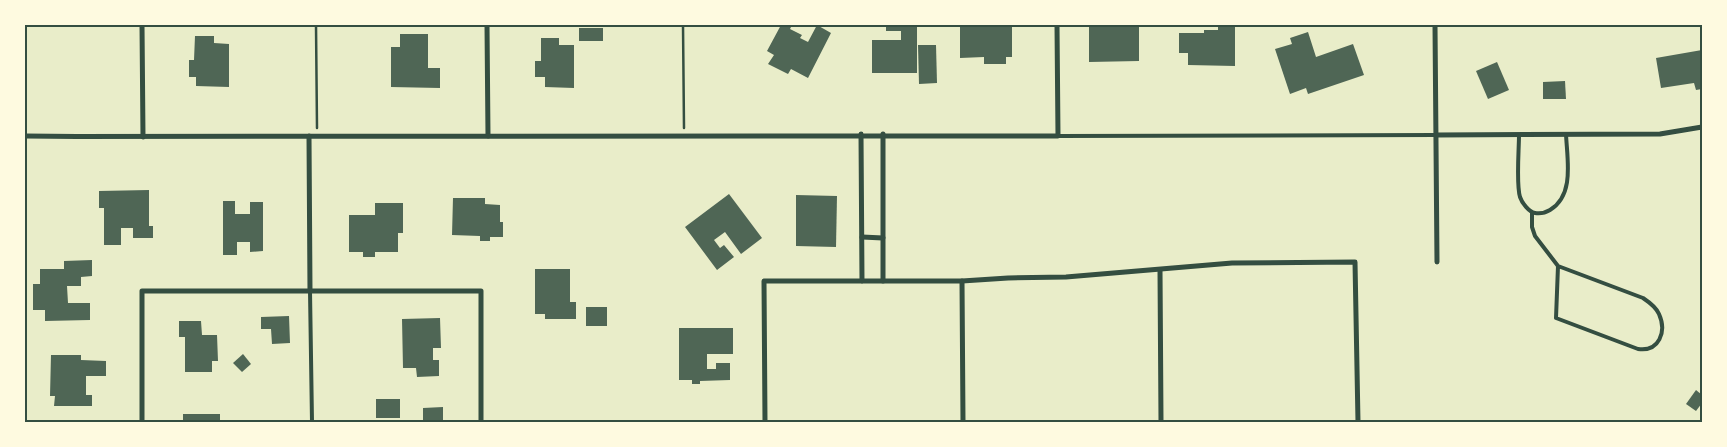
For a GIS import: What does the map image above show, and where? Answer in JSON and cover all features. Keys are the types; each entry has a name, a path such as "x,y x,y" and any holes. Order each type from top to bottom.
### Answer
{"street":[{"path":"142,25 143,137"},
{"path":"487,25 488,136"},
{"path":"25,136 684,136 861,134 1058,136 1057,25"},
{"path":"1435,25 1437,262"},
{"path":"1436,135 1660,134 1702,127"},
{"path":"861,134 862,281"},
{"path":"883,134 883,281"},
{"path":"309,136 310,291"},
{"path":"862,237 883,238"},
{"path":"765,422 764,281 962,281 1066,277 1232,263 1355,262 1358,422"},
{"path":"1160,270 1161,422"},
{"path":"962,281 963,422"},
{"path":"142,422 142,291 480,291 481,422"}],"lane":[{"path":"1519,134 1520,196 1532,213 1532,227 1535,236 1558,266 1643,298 1653,305 1660,314 1662,326 1660,341 1651,349 1638,350 1556,318 1558,266"},
{"path":"1532,213 1544,213 1559,203 1565,193 1567,179 1566,134"},
{"path":"1058,136 1436,135"},
{"path":"310,291 312,422"}],"path":[{"path":"316,25 317,136"},
{"path":"684,25 684,136"}],"building":[{"path":"781,25 792,25 790,29 802,35 800,38 808,42 817,25 831,33 808,78 791,69 788,74 768,64 774,55 767,51"},
{"path":"886,25 917,25 917,73 872,73 872,40 901,40 901,31 886,31"},
{"path":"960,25 1012,25 1012,57 1006,57 1006,64 984,64 984,57 960,58"},
{"path":"1089,25 1139,25 1139,61 1089,62"},
{"path":"1218,25 1235,25 1235,66 1188,65 1188,53 1179,53 1179,33 1204,33 1204,30 1218,30"},
{"path":"579,28 603,28 603,41 579,41"},
{"path":"1308,32 1316,57 1353,44 1364,75 1308,94 1306,88 1290,94 1275,49 1292,44 1290,38"},
{"path":"400,34 428,34 428,68 440,68 440,88 391,87 391,47 400,47"},
{"path":"195,36 214,36 214,43 229,44 229,87 196,86 196,77 189,77 189,60 194,60"},
{"path":"541,38 559,38 559,45 574,45 574,88 545,87 545,77 535,77 535,61 541,61"},
{"path":"918,45 936,45 937,83 919,84"},
{"path":"1702,50 1702,89 1696,90 1694,83 1661,88 1656,58"},
{"path":"1497,62 1509,90 1488,99 1476,71"},
{"path":"1565,81 1566,99 1543,99 1543,82"},
{"path":"149,190 149,226 153,226 153,238 133,238 133,228 121,228 121,245 104,245 104,208 99,208 99,191"},
{"path":"729,194 762,238 741,254 725,232 714,240 720,248 724,245 734,257 717,270 685,227"},
{"path":"796,195 837,196 836,247 796,246"},
{"path":"453,198 485,198 485,204 500,205 500,222 503,222 503,237 490,237 490,241 480,241 480,236 452,235"},
{"path":"223,201 235,201 235,214 250,214 250,202 263,202 263,251 250,252 250,242 237,242 237,255 223,255"},
{"path":"375,203 403,203 403,233 398,233 398,252 375,252 375,257 363,257 363,252 349,252 349,215 375,215"},
{"path":"92,260 92,276 81,277 81,286 67,286 68,303 90,303 90,320 45,321 45,310 33,310 33,284 40,284 40,269 64,269 64,261"},
{"path":"535,269 570,269 570,302 576,302 576,319 545,319 545,314 535,314"},
{"path":"586,307 607,307 607,326 586,326"},
{"path":"289,316 290,343 272,344 271,329 261,329 261,317"},
{"path":"440,318 441,348 433,348 433,360 439,360 439,376 417,377 416,368 403,368 402,319"},
{"path":"179,321 201,321 202,335 217,335 218,361 212,361 212,372 185,372 185,337 179,337"},
{"path":"679,328 733,328 733,354 707,354 707,369 716,369 716,363 730,363 730,380 700,381 700,384 692,384 692,380 679,380"},
{"path":"243,354 251,364 242,372 233,363"},
{"path":"51,355 81,355 81,360 106,361 106,376 86,376 86,395 92,395 92,406 54,406 55,396 50,396"},
{"path":"1696,390 1702,395 1702,403 1696,411 1686,404"},
{"path":"376,399 400,399 400,418 376,418"},
{"path":"443,407 443,422 423,422 423,408"},
{"path":"183,414 220,414 220,422 183,422"}]}
